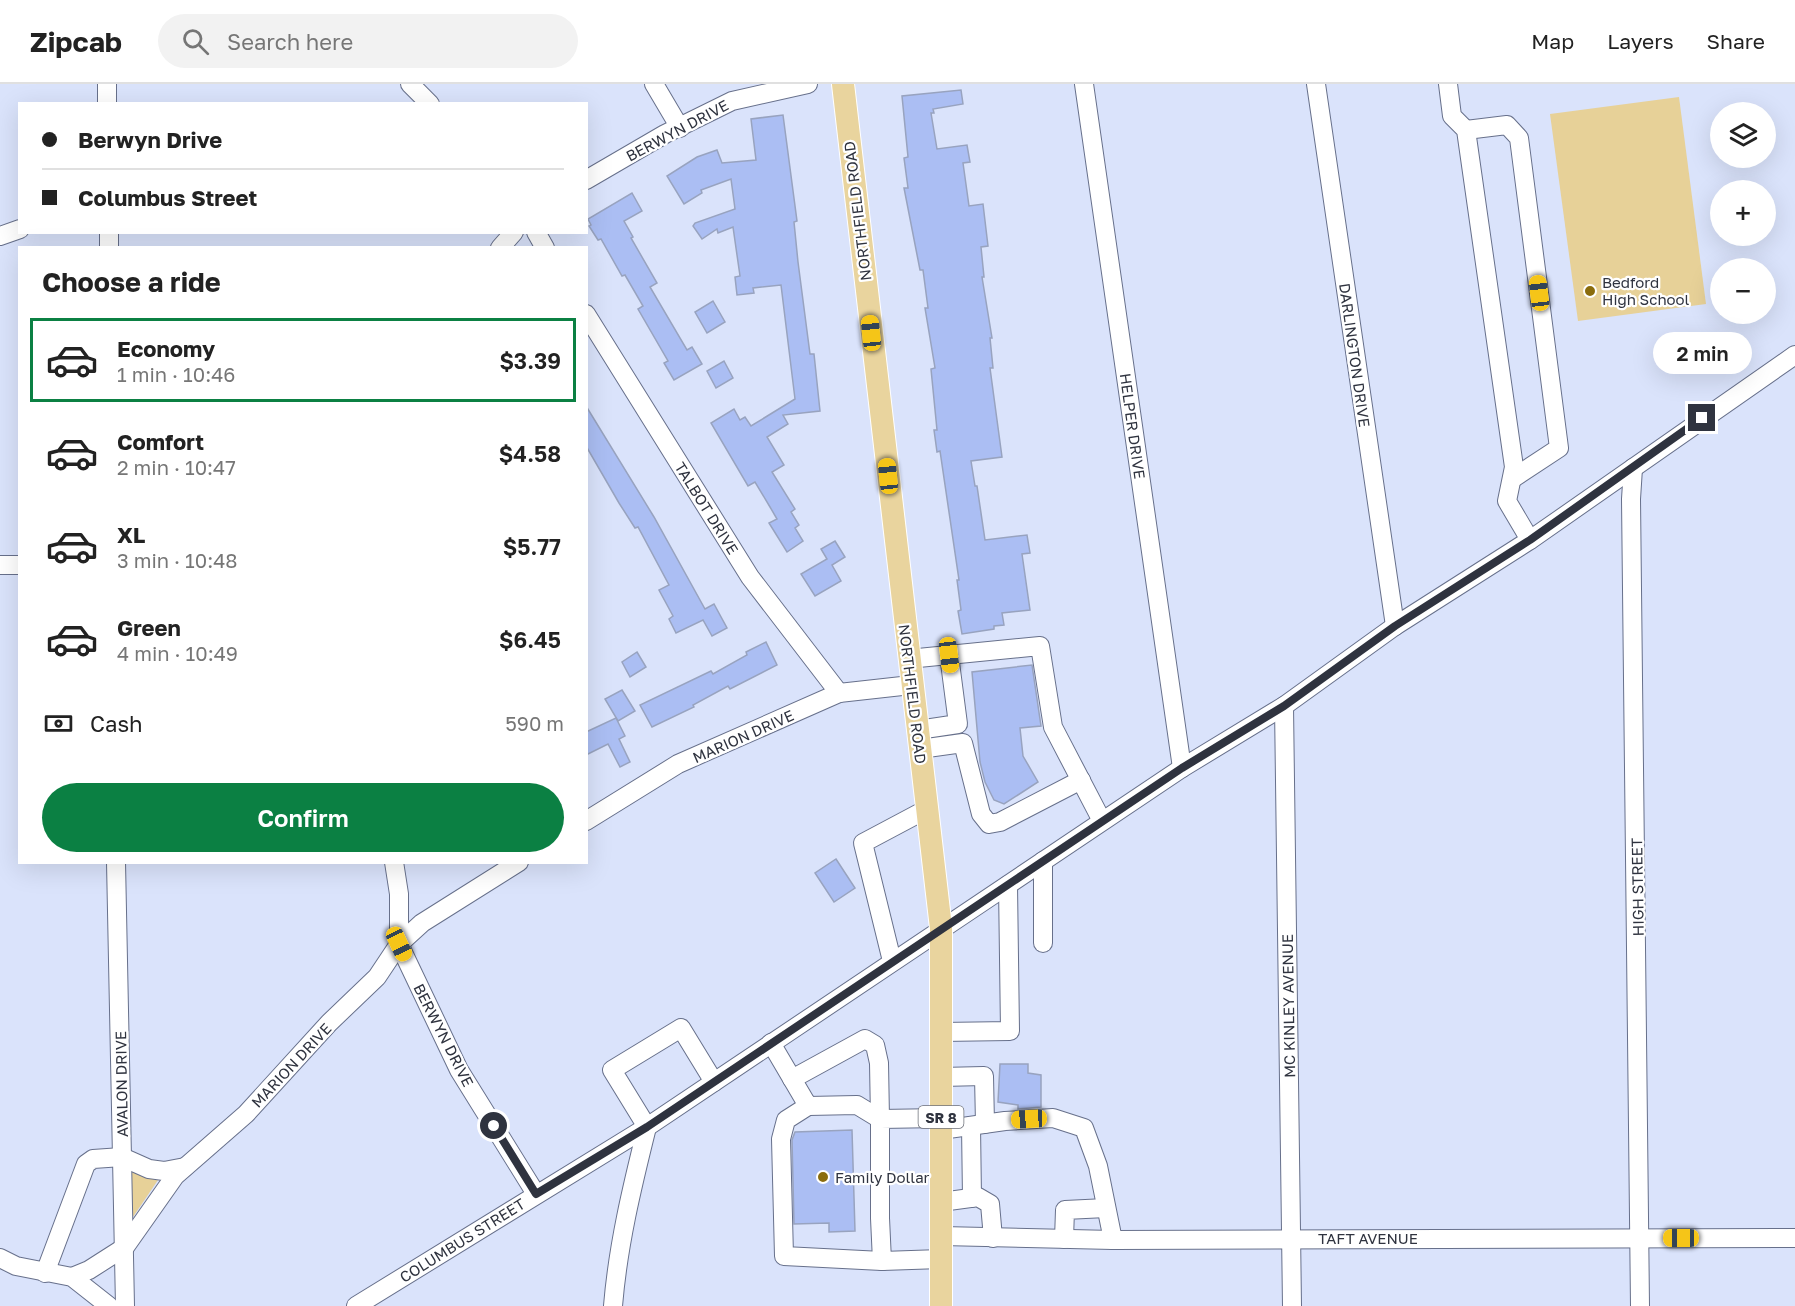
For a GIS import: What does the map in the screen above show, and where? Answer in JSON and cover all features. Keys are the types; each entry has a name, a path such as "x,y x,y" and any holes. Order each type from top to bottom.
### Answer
{"main road":[{"name":"NORTHFIELD ROAD","path":"843,84 941,928 941,1306"}],"street":[{"path":"106,84 107,102"},
{"path":"410,84 428,102"},
{"path":"654,84 680,128"},
{"name":"BERWYN DRIVE","path":"588,179 665,134 732,101 808,84"},
{"name":"HELPER DRIVE","path":"1084,84 1182,768"},
{"name":"DARLINGTON DRIVE","path":"1316,84 1395,626"},
{"path":"1448,84 1452,116 1466,130 1514,467 1507,501 1530,540"},
{"path":"1466,130 1507,125 1520,138 1559,448 1512,479"},
{"path":"0,236 18,230"},
{"path":"502,246 512,234"},
{"name":"TALBOT DRIVE","path":"588,317 750,578 839,693"},
{"name":"COLUMBUS STREET","path":"356,1306 647,1127 1182,768 1284,706 1395,626 1530,540 1795,355"},
{"name":"HIGH STREET","path":"1633,468 1631,499 1640,1306"},
{"path":"0,565 18,565"},
{"path":"908,658 1040,646 1053,727 1102,821"},
{"path":"919,739 958,724 949,655"},
{"name":"MARION DRIVE","path":"588,820 678,764 839,693 911,685"},
{"name":"MC KINLEY AVENUE","path":"1284,706 1292,1306"},
{"path":"919,739 963,743 981,814 990,824 1000,822 1081,780"},
{"path":"892,961 862,843 927,809"},
{"path":"1043,861 1043,943"},
{"name":"AVALON DRIVE","path":"116,864 125,1306"},
{"name":"BERWYN DRIVE","path":"394,864 399,894 399,944 459,1070 536,1194"},
{"name":"MARION DRIVE","path":"72,1277 89,1270 125,1247 159,1197 184,1167 246,1114 329,1023 376,977 399,944 422,923 516,864"},
{"path":"941,1032 1010,1031 1008,885"},
{"path":"613,1306 616,1269 627,1207 647,1127 612,1070 681,1028 714,1082"},
{"path":"792,1079 866,1039 875,1045 879,1063 882,1261"},
{"path":"771,1043 808,1106"},
{"path":"941,1077 984,1076 972,1198"},
{"path":"941,1259 882,1261 784,1256 781,1139 786,1120 808,1106 857,1105 880,1119 978,1125 1053,1118 1084,1128 1098,1166 1113,1240"},
{"path":"45,1273 86,1164 93,1159 122,1157 149,1169 164,1171 184,1167"},
{"path":"941,1202 978,1197 990,1204 993,1238"},
{"path":"1064,1239 1065,1210 1106,1208"},
{"name":"TAFT AVENUE","path":"942,1236 1113,1240 1795,1238"},
{"path":"0,1258 16,1266 72,1277 109,1306"}],"shaded area":[{"path":"1679,97 1706,304 1578,321 1550,114"},
{"path":"131,1170 158,1180 133,1217 132,1216"}],"building":[{"path":"961,90 963,104 933,109 934,113 931,113 937,149 967,145 970,162 963,163 969,206 983,204 988,246 981,247 984,277 982,277 992,338 990,338 993,368 990,368 1002,457 971,461 985,540 1027,535 1030,553 1022,554 1030,610 1002,613 1004,625 994,626 994,629 962,634 958,611 961,610 957,580 959,580 940,451 937,452 934,430 937,430 931,369 935,368 925,308 928,308 923,270 920,270 904,188 908,188 904,158 908,157 902,96"},
{"path":"783,115 797,221 794,222 798,262 810,354 814,354 820,411 783,415 788,424 767,437 784,465 772,472 795,509 791,512 799,525 795,528 803,541 787,552 769,523 777,519 770,507 755,482 748,486 711,423 734,409 740,420 745,417 751,426 795,399 781,285 753,288 754,293 737,295 735,277 740,276 733,227 718,233 717,229 702,239 693,226 695,223 735,209 731,179 701,190 702,193 684,204 667,176 697,157 717,150 722,163 756,160 751,119"},
{"path":"632,193 642,211 624,221 633,237 631,238 657,283 650,287 687,350 692,347 702,364 674,380 664,363 668,361 638,309 643,306 625,275 622,276 601,239 598,240 589,226 591,225 588,219"},
{"path":"713,301 725,322 707,333 695,312"},
{"path":"724,361 733,378 716,388 707,371"},
{"path":"588,409 654,517 705,609 714,604 727,628 712,636 703,620 676,633 669,619 673,616 659,590 669,585 638,527 635,528 588,449"},
{"path":"835,541 845,557 832,565 841,581 815,596 801,574 827,559 821,549"},
{"path":"766,642 777,665 730,689 728,686 693,705 694,707 652,727 640,705 711,671 713,674"},
{"path":"637,652 646,667 630,677 622,662"},
{"path":"1032,665 1041,726 1020,728 1023,756 1038,782 1004,804 994,800 985,782 980,762 972,672"},
{"path":"622,690 635,711 618,721 605,699"},
{"path":"616,718 625,736 619,739 630,762 620,767 608,744 588,754 588,731"},
{"path":"836,859 855,888 834,902 815,873"},
{"path":"1000,1064 1028,1064 1028,1073 1041,1075 1041,1107 1018,1109 1018,1105 998,1102"},
{"name":"Family Dollar","path":"852,1130 855,1231 829,1232 829,1223 794,1224 792,1140 795,1132"}],"place":[{"name":"Bedford High School","path":"1590,291"},
{"name":"Family Dollar","path":"823,1177"}],"route":[{"path":"494,1126 536,1194 647,1127 1182,768 1284,706 1395,626 1530,540 1702,418"}]}
